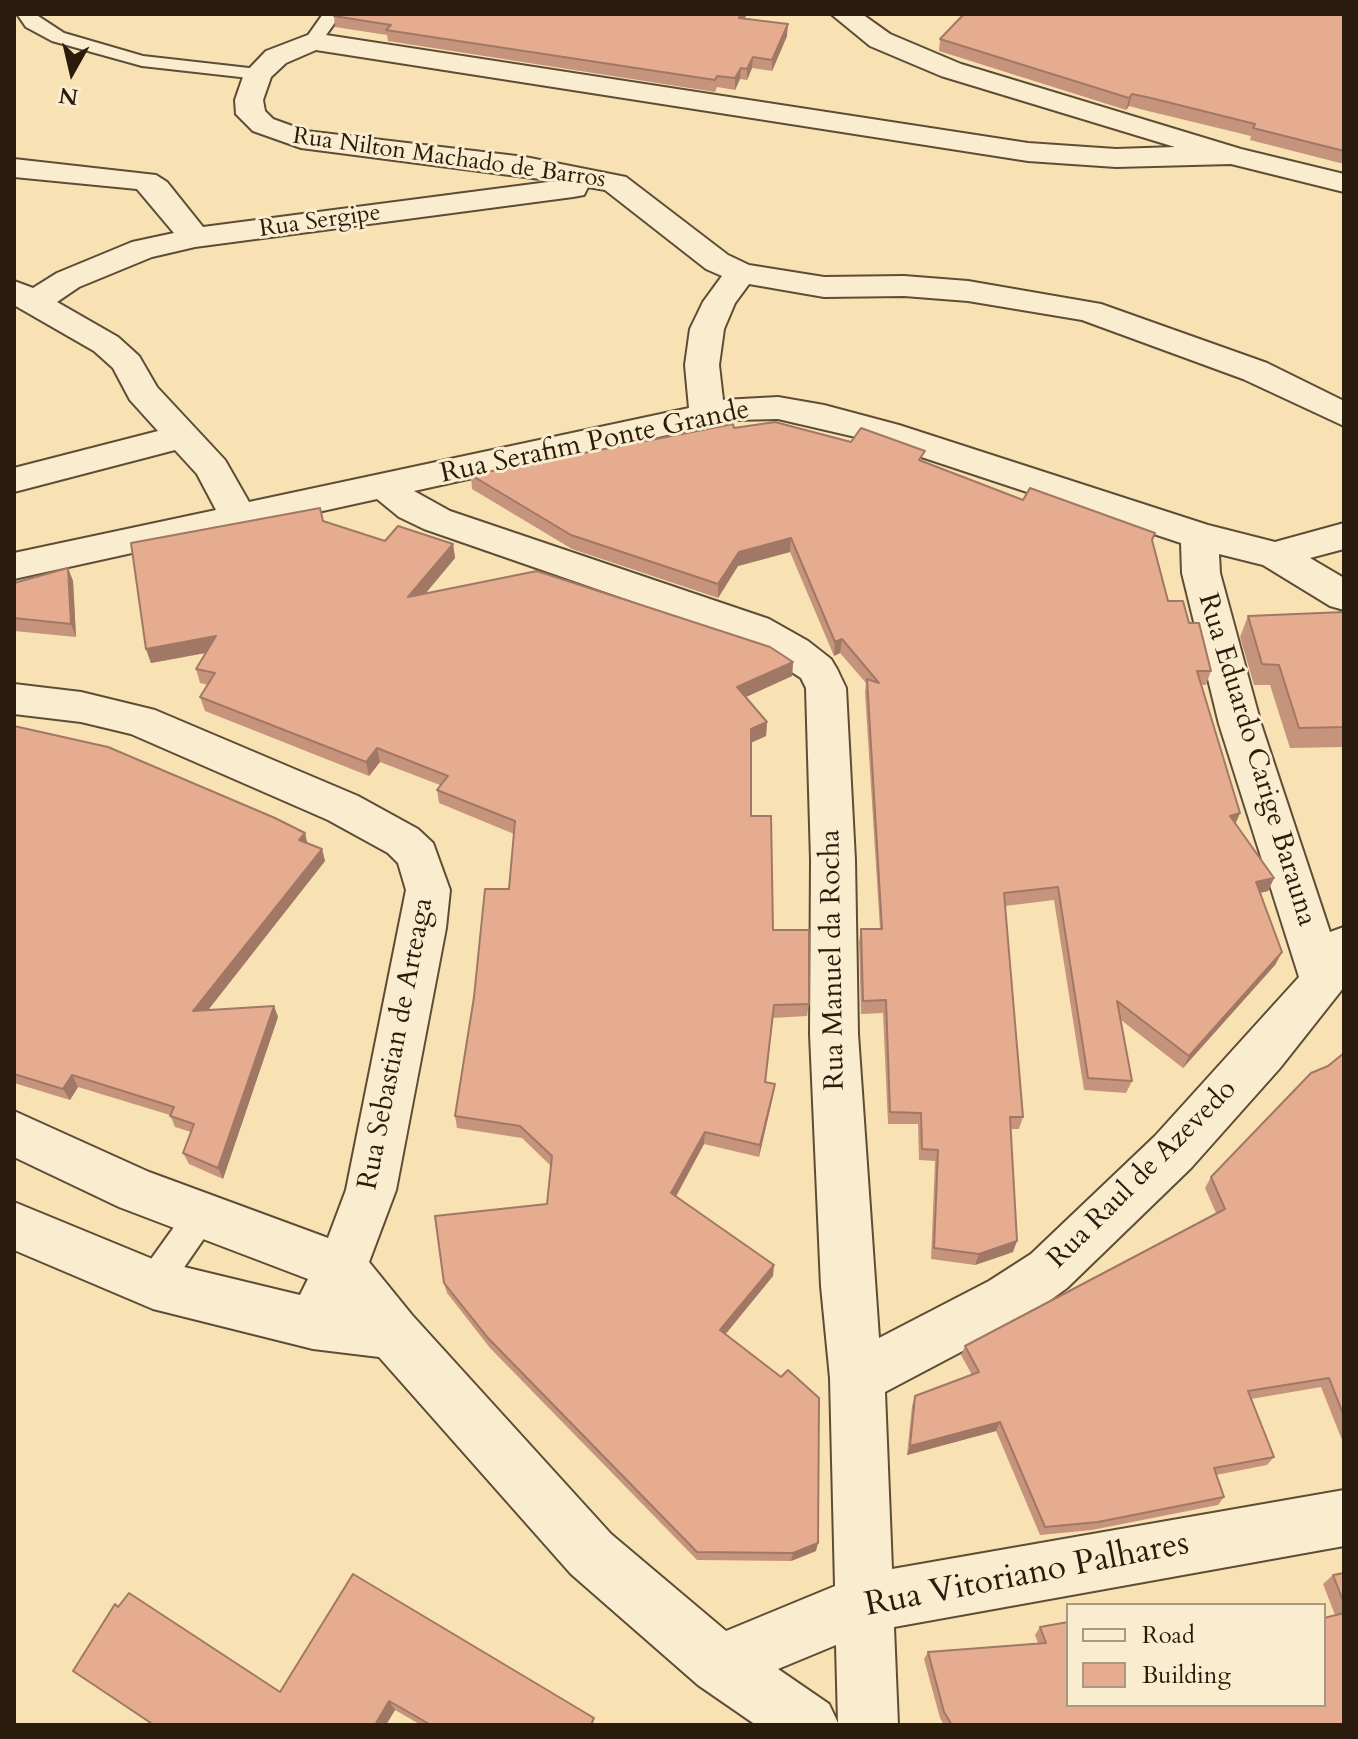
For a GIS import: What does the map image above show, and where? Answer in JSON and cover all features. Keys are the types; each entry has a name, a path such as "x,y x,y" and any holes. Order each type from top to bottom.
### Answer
{"street":[{"path":"845,14 880,40 929,62 1231,155 1344,183"},
{"path":"258,74 276,57 313,41 1028,152 1116,158 1231,155"},
{"name":"Rua Nilton Machado de Barros","path":"258,74 249,100 251,114 278,133 353,147 573,173 615,183 717,262 741,273 824,287 904,286 968,291 1089,311 1255,371 1344,415"},
{"path":"14,168 145,181 156,189 195,238"},
{"name":"Rua Sergipe","path":"25,296 143,249 195,238 615,183"},
{"path":"707,415 702,365 707,329 719,302 741,273"},
{"name":"Rua Sergipe","path":"25,296 106,344 127,363 142,392 212,468 238,517"},
{"name":"Rua Serafim Ponte Grande","path":"14,566 735,409 778,408 824,416 1200,536 1275,555 1344,596"},
{"path":"14,480 183,436"},
{"name":"Rua Manuel da Rocha","path":"385,487 412,508 437,520 755,629 786,646 817,669 826,688 833,860 834,1034 847,1286 857,1378 868,1725"},
{"name":"Rua Eduardo Carige Barauna","path":"1200,536 1201,573 1237,711 1337,971"},
{"path":"1275,555 1344,536"},
{"name":"Rua Sebastian de Arteaga","path":"14,699 81,707 140,721 343,808 403,841 418,855 428,890 402,1044 371,1190 342,1268 313,1324"},
{"name":"Rua Raul de Azevedo","path":"857,1378 1008,1299 1049,1271 1173,1152 1337,971"},
{"path":"14,1133 137,1191 203,1213 342,1268 393,1333 591,1554 719,1664 808,1725"},
{"path":"14,1226 153,1284 313,1324 393,1333"},
{"name":"Rua Vitoriano Palhares","path":"719,1664 865,1603 1344,1518"}],"lane":[{"path":"26,14 32,23 58,37 142,61 258,74"},
{"path":"313,41 332,14"},
{"path":"153,1284 203,1213"}],"building":[{"path":"335,14 741,14 739,18 788,24 772,60 753,57 747,69 741,68 735,78 717,76 715,80 386,30 391,25"},
{"path":"964,14 1344,14 1344,151 1253,128 1255,124 1151,98 1132,94 1129,98 940,39"},
{"path":"775,422 851,442 861,428 925,451 919,460 1023,500 1030,488 1155,533 1152,540 1168,601 1183,601 1189,623 1199,623 1211,671 1197,671 1240,813 1230,816 1274,878 1256,882 1282,952 1189,1056 1117,1001 1132,1081 1088,1078 1058,887 1004,893 1023,1117 1010,1117 1017,1241 979,1254 934,1248 938,1150 922,1149 921,1113 890,1112 886,1000 863,1001 861,929 882,929 867,679 879,683 842,639 835,642 791,538 739,552 718,584 571,535 471,475 733,424 734,428"},
{"path":"320,508 323,521 385,541 398,526 453,544 408,597 537,571 770,647 793,662 737,687 767,722 751,729 751,816 771,816 773,930 809,930 809,1004 774,1005 765,1082 775,1084 760,1145 705,1132 671,1193 774,1265 720,1330 781,1377 788,1370 819,1398 818,1543 793,1553 697,1552 488,1338 444,1283 435,1216 547,1204 552,1156 520,1126 455,1116 474,997 485,889 509,889 515,821 437,790 448,776 377,748 366,762 200,697 215,673 196,669 216,636 146,649 131,543"},
{"path":"68,568 71,624 14,618 14,583"},
{"path":"1344,612 1344,727 1299,728 1279,665 1262,664 1248,616"},
{"path":"14,726 108,747 275,818 305,833 299,840 322,849 193,1011 274,1006 218,1168 183,1153 194,1124 170,1116 174,1107 72,1075 63,1089 14,1074"},
{"path":"1344,1053 1344,1416 1329,1378 1248,1391 1274,1457 1214,1468 1224,1497 1098,1522 1045,1527 1000,1422 910,1446 915,1396 979,1372 965,1346 1225,1209 1211,1177 1311,1073 1328,1066"},
{"path":"1344,1573 1344,1603 1333,1575"},
{"path":"353,1574 594,1718 591,1725 431,1725 389,1701 375,1725 154,1725 73,1671 115,1604 118,1607 129,1593 280,1692"},
{"path":"1344,1613 1344,1725 952,1725 944,1712 928,1652 1046,1643 1040,1627 1066,1622 1066,1707 1326,1707 1326,1618"}]}
